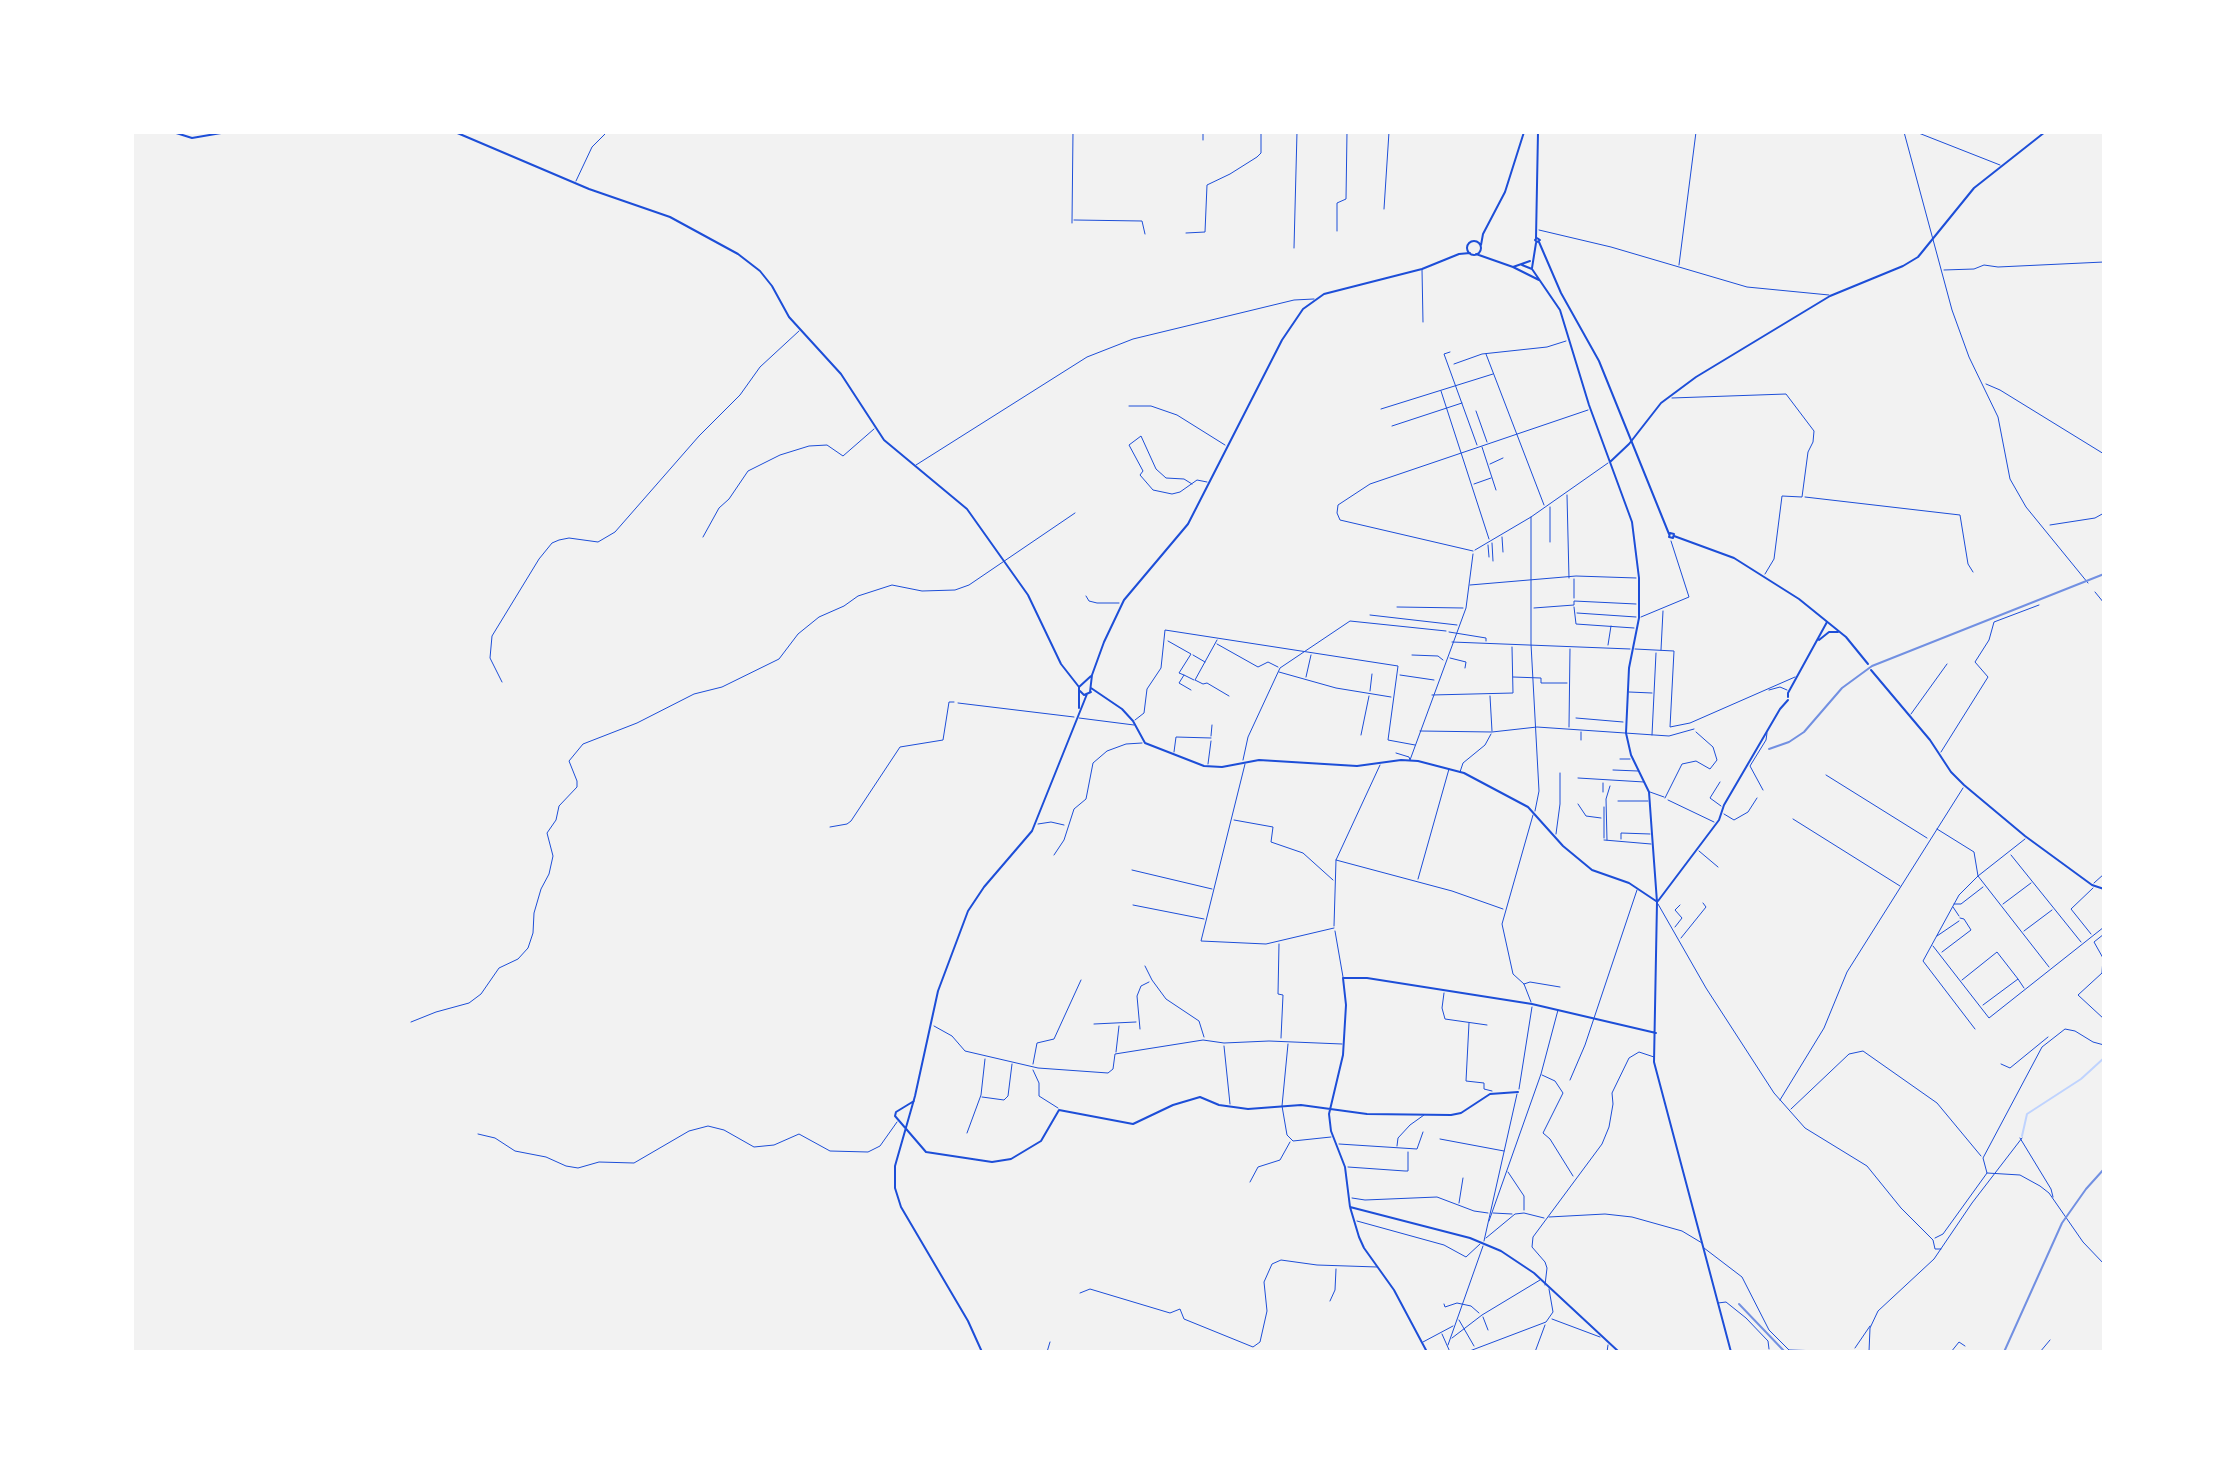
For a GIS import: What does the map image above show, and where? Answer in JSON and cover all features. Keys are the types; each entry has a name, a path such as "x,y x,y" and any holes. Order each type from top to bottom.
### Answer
{"street":[{"path":"173,132 192,138 227,132"},
{"path":"455,132 575,183 670,217 738,254 767,278 784,311 841,374 891,447 960,501 1004,560 1028,595 1061,664 1075,679 1079,689 1079,713"},
{"path":"575,183 592,147 607,132"},
{"path":"1073,132 1072,221 1142,221 1145,234"},
{"path":"1203,132 1203,140"},
{"path":"1186,233 1205,232 1207,185 1257,157 1261,153 1261,132"},
{"path":"1294,248 1297,132"},
{"path":"1337,231 1337,203 1346,199 1347,132"},
{"path":"1384,209 1389,132"},
{"path":"1476,254 1505,192 1524,132"},
{"path":"1538,132 1537,241 1561,293 1599,361 1669,534 1673,533 1689,597 1639,617 1575,613"},
{"path":"1679,268 1696,132"},
{"path":"1904,132 1941,270 1969,357 1998,417 2010,479 2026,507 2088,583"},
{"path":"1916,132 2000,165"},
{"path":"1590,409 1370,484 1338,505 1340,520 1473,551 1531,517 1610,462 1651,414 1696,377 1830,296 1909,264 1974,188 2045,132"},
{"path":"1536,230 1611,247 1768,291 1830,296"},
{"path":"1459,254 1483,234"},
{"path":"1473,241 1481,246 1487,257"},
{"path":"1537,241 1532,269 1560,310 1590,409 1632,522 1639,578 1639,617 1627,692 1626,733 1633,758 1649,792 1657,902 1654,1058 1731,1352"},
{"path":"1468,245 1470,253"},
{"path":"914,465 1087,357 1133,339 1294,300 1314,299 1337,290 1422,269 1459,254 1487,257 1540,281"},
{"path":"1513,267 1531,261"},
{"path":"1941,270 1974,269 1984,265 2104,262"},
{"path":"1522,265 1532,269"},
{"path":"1422,269 1423,322"},
{"path":"1525,272 1532,269"},
{"path":"982,1352 973,1329 897,1197 894,1183 895,1166 914,1101 941,981 973,902 1036,825 1122,603 1188,524 1282,340 1296,318 1314,299"},
{"path":"502,682 490,658 492,636 522,582 544,552 559,540 573,538 598,542 615,532 699,436 740,395 760,367 799,331"},
{"path":"1454,364 1499,350 1547,347 1569,340"},
{"path":"1450,352 1444,354 1478,448"},
{"path":"1486,354 1545,507"},
{"path":"1381,409 1494,374"},
{"path":"1983,383 2000,390 2104,454"},
{"path":"1441,391 1490,541 1493,561"},
{"path":"1669,397 1788,396 1815,434 1808,452 1802,497"},
{"path":"1392,426 1462,403"},
{"path":"1129,406 1151,406 1177,415 1227,447"},
{"path":"1476,411 1487,444"},
{"path":"703,537 719,508 748,471 780,455 809,446 827,445 843,456 876,427"},
{"path":"1192,484 1184,479 1166,478 1156,469 1141,436 1129,445 1148,488 1172,494 1192,484 1197,480 1209,483"},
{"path":"1482,446 1496,490"},
{"path":"1487,465 1503,458"},
{"path":"1472,484 1491,478"},
{"path":"1567,493 1569,578"},
{"path":"1764,577 1774,559 1782,496 1960,515 1968,564 1973,572"},
{"path":"1549,505 1550,542"},
{"path":"411,1022 469,1003 481,994 499,968 518,959 528,948 535,911 553,856 547,833 556,820 559,806 577,787 569,761 583,744 637,723 694,694 722,687 779,659 798,634 819,617 858,596 892,585 922,591 964,588 1075,513"},
{"path":"2050,525 2095,518 2104,513"},
{"path":"1492,1213 1518,1092 1532,1004 1524,984 1513,974 1502,924 1539,791 1531,644 1531,517"},
{"path":"1502,534 1503,552"},
{"path":"1672,537 1734,558 1764,577 1840,632 1860,651 1868,664"},
{"path":"1489,557 1490,541"},
{"path":"1410,760 1466,608 1473,551"},
{"path":"1469,585 1574,577 1639,578"},
{"path":"1574,577 1576,624 1637,628"},
{"path":"2095,592 2104,603"},
{"path":"2098,596 2104,594"},
{"path":"1086,596 1089,601 1097,603 1122,603"},
{"path":"1530,608 1574,603 1639,604"},
{"path":"1940,754 1988,677 1975,662 1989,640 1994,622 2039,605"},
{"path":"1397,607 1466,608"},
{"path":"1661,650 1664,608"},
{"path":"1370,615 1460,625"},
{"path":"1821,617 1823,631"},
{"path":"1416,628 1417,620"},
{"path":"1334,928 1262,944 1201,941 1232,820 1248,737 1280,668 1350,621 1457,632 1486,638 1486,643"},
{"path":"1788,692 1827,622"},
{"path":"1608,648 1611,626"},
{"path":"1133,721 1144,713 1147,689 1161,668 1165,630 1398,666 1388,740 1415,745"},
{"path":"1815,644 1829,632 1840,632"},
{"path":"1195,680 1217,638"},
{"path":"1168,641 1205,662"},
{"path":"1452,642 1674,651 1670,727 1692,722 1797,675"},
{"path":"1216,644 1258,667 1270,662 1280,668"},
{"path":"1432,695 1513,693 1512,644"},
{"path":"1569,727 1570,646"},
{"path":"1652,735 1656,650"},
{"path":"1306,679 1311,653"},
{"path":"1191,654 1179,673 1207,683 1229,696"},
{"path":"1412,655 1466,662 1465,668"},
{"path":"1910,716 1947,664"},
{"path":"1871,670 1964,785 2027,837 2093,885 2104,889"},
{"path":"1278,672 1394,697"},
{"path":"1361,735 1372,674"},
{"path":"1397,674 1437,681"},
{"path":"1079,689 1092,675"},
{"path":"1184,675 1179,683 1191,690"},
{"path":"1513,677 1541,678 1541,683 1569,683"},
{"path":"1075,679 1122,709 1136,725 1145,743"},
{"path":"1787,682 1792,686"},
{"path":"1657,902 1717,822 1788,699 1787,682"},
{"path":"1765,690 1780,687 1788,692"},
{"path":"1079,689 1090,690"},
{"path":"1627,692 1654,693"},
{"path":"1460,772 1468,758 1491,738 1490,694"},
{"path":"830,827 851,821 900,747 943,740 949,702 954,702"},
{"path":"958,703 1136,725"},
{"path":"1576,718 1626,722"},
{"path":"1665,798 1682,764 1696,761 1710,769 1717,760 1716,752 1694,729 1692,722"},
{"path":"1208,766 1212,725"},
{"path":"1420,731 1492,732 1569,727 1669,736 1694,729"},
{"path":"1581,729 1581,740"},
{"path":"1763,790 1750,766 1767,733"},
{"path":"1174,755 1176,737 1211,738"},
{"path":"1398,742 1396,752 1410,760"},
{"path":"1054,855 1061,846 1074,809 1086,799 1090,767 1101,754 1126,744 1145,743 1208,766 1259,760 1357,766 1410,760 1478,778 1534,813 1597,874 1638,887 1657,902 1718,1008 1780,1100 1805,1128 1867,1166 1901,1208 1933,1240 1934,1259"},
{"path":"1620,759 1633,758"},
{"path":"1382,763 1336,860 1334,928 1346,1005 1342,1067 1330,1111 1333,1136 1345,1167 1353,1220 1364,1248 1394,1290 1427,1352"},
{"path":"1417,882 1449,769"},
{"path":"1613,770 1640,772"},
{"path":"1616,776 1621,771"},
{"path":"1555,836 1560,804 1560,773"},
{"path":"1826,775 1930,840"},
{"path":"1578,778 1645,782"},
{"path":"1603,780 1603,792"},
{"path":"1720,782 1710,798 1723,807"},
{"path":"1780,1100 1824,1028 1847,972 1964,785"},
{"path":"1604,844 1606,799 1610,786"},
{"path":"1649,792 1717,822"},
{"path":"1722,813 1734,820 1748,812 1757,798"},
{"path":"1618,801 1649,801"},
{"path":"1578,804 1586,816 1604,818"},
{"path":"1604,807 1606,840"},
{"path":"1793,819 1902,887"},
{"path":"1232,820 1273,827 1271,842 1303,853 1329,879 1334,880"},
{"path":"1036,825 1051,822 1067,826"},
{"path":"1936,829 1974,852 1978,876 2050,969"},
{"path":"1621,842 1621,833 1652,834"},
{"path":"1975,1029 1924,964 1959,895 2027,837"},
{"path":"1606,840 1653,845"},
{"path":"1697,849 1718,867"},
{"path":"2009,853 2082,944"},
{"path":"1336,860 1506,910"},
{"path":"1132,870 1214,890"},
{"path":"2092,936 2071,909 2104,874"},
{"path":"2001,905 2032,881"},
{"path":"1953,906 1961,904 1985,885"},
{"path":"1570,1080 1638,887"},
{"path":"1679,940 1706,907 1703,903"},
{"path":"1133,905 1207,920"},
{"path":"1673,929 1682,918 1675,910 1680,905"},
{"path":"1940,954 1971,930 1953,906"},
{"path":"2022,932 2054,908"},
{"path":"1935,938 1960,918"},
{"path":"1932,944 1989,1018 2104,927"},
{"path":"2104,934 2094,942 2103,958 2102,973 2078,995 2104,1019"},
{"path":"1279,942 1278,994 1283,995 1280,1041"},
{"path":"1961,981 1997,952 2025,989"},
{"path":"1145,966 1166,999 1199,1021 1204,1040"},
{"path":"1343,978 1367,978 1532,1004 1656,1033"},
{"path":"1981,1007 2018,979"},
{"path":"1081,980 1054,1039 1041,1040 1035,1045 1032,1066 1039,1083 1039,1096 1061,1110 1133,1124 1193,1097 1200,1097 1230,1107 1248,1109 1301,1105 1330,1111 1458,1115 1494,1093 1518,1092"},
{"path":"1140,1029 1138,991 1152,980"},
{"path":"1524,984 1530,982 1560,987"},
{"path":"1445,990 1442,1008 1445,1019 1487,1025"},
{"path":"1448,1345 1541,1074 1558,1010"},
{"path":"1094,1024 1139,1022"},
{"path":"931,1025 952,1036 962,1050 984,1057 1032,1066 1108,1073 1113,1069 1119,1023"},
{"path":"1469,1023 1466,1081 1484,1083 1484,1089 1494,1093"},
{"path":"1983,1158 2035,1056 2050,1039 2069,1029 2104,1045"},
{"path":"2001,1064 2010,1068 2047,1036 2050,1039"},
{"path":"1115,1054 1204,1040 1224,1043 1280,1041 1342,1044"},
{"path":"1289,1042 1282,1106 1287,1135 1291,1140"},
{"path":"1224,1043 1230,1107"},
{"path":"1789,1111 1849,1054 1863,1051 1937,1103 1983,1158 1987,1173"},
{"path":"1545,1285 1545,1262 1532,1247 1533,1237 1602,1144 1609,1127 1612,1093 1629,1058 1639,1052 1654,1058"},
{"path":"967,1133 980,1096 984,1057"},
{"path":"980,1096 1004,1100 1008,1096 1012,1062"},
{"path":"1541,1074 1555,1081 1563,1093 1543,1133 1575,1178"},
{"path":"914,1101 895,1113 897,1122 926,1152 992,1162 1011,1159 1041,1141 1061,1110"},
{"path":"1396,1148 1398,1138 1424,1115"},
{"path":"478,1134 495,1138 515,1151 578,1168 599,1162 634,1163 689,1131 708,1126 724,1130 754,1147 774,1145 799,1134 830,1151 868,1152 880,1146 897,1122"},
{"path":"1337,1144 1417,1149 1423,1132"},
{"path":"1291,1140 1333,1136"},
{"path":"1348,1198 1437,1197 1474,1211 1524,1213 1545,1218 1615,1215 1682,1231 1742,1277 1769,1330 1789,1350 1855,1351 1883,1305 1934,1259 2021,1138 2051,1189 2053,1200"},
{"path":"1440,1139 1504,1151"},
{"path":"1250,1182 1258,1167 1280,1160 1291,1140"},
{"path":"1345,1167 1408,1171 1408,1149"},
{"path":"1502,1158 1509,1168"},
{"path":"1508,1172 1524,1196 1524,1213"},
{"path":"1933,1240 1939,1237 1987,1173"},
{"path":"1987,1173 2011,1173 2040,1186 2093,1255 2104,1264"},
{"path":"1459,1204 1463,1178"},
{"path":"1350,1207 1470,1238 1501,1251 1540,1280 1619,1352"},
{"path":"1353,1220 1444,1245 1466,1257 1515,1214"},
{"path":"1939,1237 1944,1245"},
{"path":"1935,1249 1941,1249"},
{"path":"1080,1293 1090,1289 1170,1313 1180,1309 1184,1319 1253,1347 1260,1342 1267,1311 1264,1282 1272,1264 1281,1260 1378,1267"},
{"path":"1330,1301 1335,1290 1336,1266"},
{"path":"1451,1339 1482,1315 1540,1280"},
{"path":"1467,1352 1546,1322 1553,1312 1549,1289"},
{"path":"1718,1303 1726,1302 1746,1318 1768,1341 1769,1349"},
{"path":"1444,1304 1445,1307 1471,1306 1482,1315 1488,1330"},
{"path":"1458,1318 1475,1349"},
{"path":"1551,1318 1602,1337"},
{"path":"1867,1349 1873,1321"},
{"path":"1535,1352 1546,1322"},
{"path":"1423,1342 1455,1325"},
{"path":"1441,1332 1450,1352"},
{"path":"2040,1352 2050,1340"},
{"path":"1047,1352 1050,1342"},
{"path":"1951,1352 1959,1342 1965,1346"},
{"path":"1607,1352 1609,1343"},
{"path":"1486,1345 1486,1352"},
{"path":"1857,1346 1861,1345"}],"waterway":[{"path":"2022,1136 2027,1114 2081,1079 2104,1058"}],"railway":[{"path":"1769,749 1789,742 1804,732 1842,688 1872,666 2104,574"},
{"path":"2004,1352 2062,1223 2104,1169"},
{"path":"1739,1304 1785,1352"}]}
